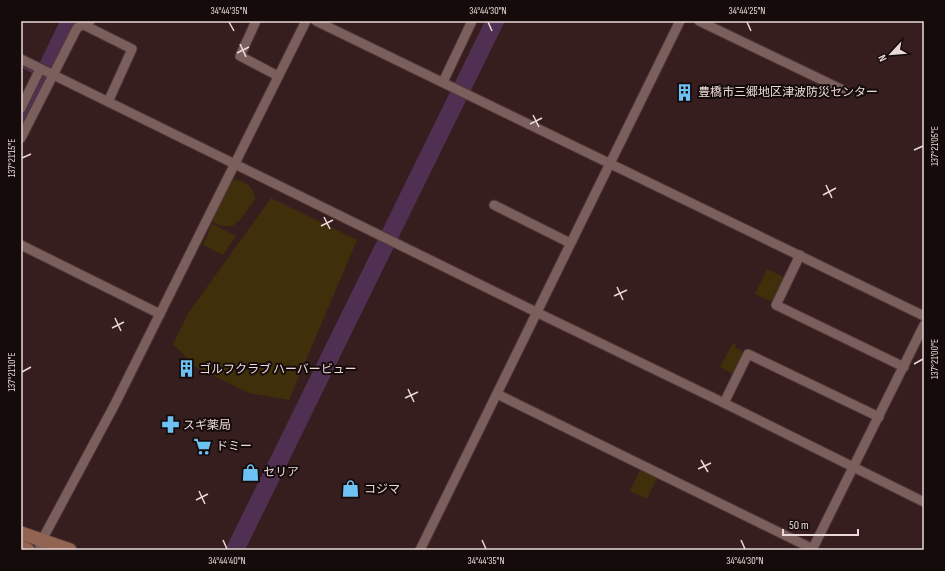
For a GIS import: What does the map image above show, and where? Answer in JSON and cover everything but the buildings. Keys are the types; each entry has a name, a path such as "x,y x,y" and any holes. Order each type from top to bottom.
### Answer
{"main road":[{"path":"21,533 41,545 70,550"},
{"path":"21,547 28,550"}],"street":[{"path":"256,21 240,56 278,76"},
{"path":"41,545 91,451 306,21"},
{"path":"316,21 924,316"},
{"path":"442,82 472,21"},
{"path":"420,550 680,21"},
{"path":"700,21 845,91"},
{"path":"21,108 34,80 45,71 77,28 86,22 132,49 108,102"},
{"path":"21,59 536,312 724,402 924,502"},
{"path":"21,138 45,71"},
{"path":"494,205 570,243"},
{"path":"21,245 160,314"},
{"path":"800,255 776,305 904,367"},
{"path":"497,394 813,550 904,367 921,339 924,325"},
{"path":"724,402 748,354 879,417"}],"shaded area":[{"path":"231,179 247,184 252,190 255,199 240,220 232,226 223,226 214,223 212,219"},
{"path":"271,198 357,240 289,400 249,393 196,367 173,344 189,312"},
{"path":"212,224 236,236 223,255 203,245"},
{"path":"767,269 784,277 773,299 770,301 755,294"},
{"path":"733,343 736,345 735,348 741,350 743,355 733,374 720,367"},
{"path":"640,470 657,478 647,499 630,491"}],"waterway":[{"path":"21,121 70,21"},
{"path":"235,550 495,21"},
{"path":"21,66 43,77"}],"place":[{"name":"豊橋市三郷地区津波防災センター","path":"685,92"},
{"name":"ゴルフクラブ ハーバービュー","path":"186,369"},
{"name":"スギ薬局","path":"170,425"},
{"name":"ドミー","path":"203,446"},
{"name":"セリア","path":"250,472"},
{"name":"コジマ","path":"351,489"}]}
